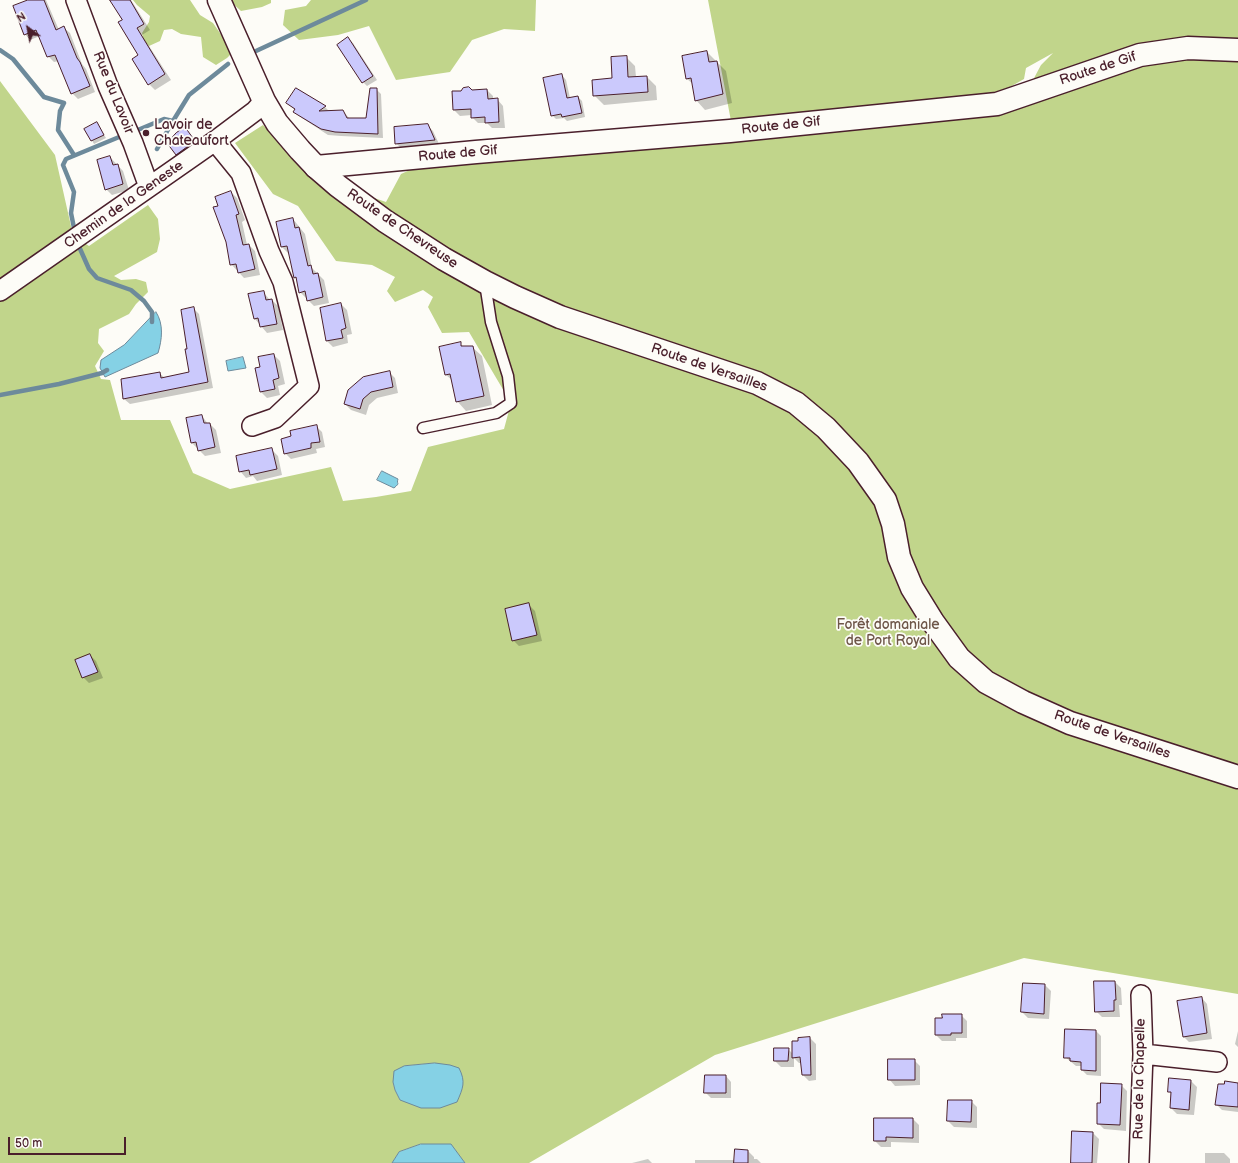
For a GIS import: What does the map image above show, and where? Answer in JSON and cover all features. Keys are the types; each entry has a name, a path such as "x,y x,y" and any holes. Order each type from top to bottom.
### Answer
{"main road":[{"name":"Route de Chevreuse","path":"219,0 264,101 277,122 316,167 385,222 444,260 485,282 560,317"},
{"name":"Route de Gif","path":"316,167 730,131 997,104 1140,55 1188,48 1238,50"},
{"name":"Route de Versailles","path":"560,317 757,382 796,403 826,428 858,462 885,500 893,524 902,564 912,588 933,622 959,658 986,682 1023,702 1070,723 1238,777"}],"street":[{"name":"Rue du Lavoir","path":"76,0 108,86 131,137 148,187"},
{"name":"Chemin de la Geneste","path":"0,291 215,141 255,111 264,101"},
{"path":"215,141 240,173 269,251 283,282 309,386 275,418 252,426"},
{"name":"Rue de la Chapelle","path":"1139,1163 1143,1054 1141,995"},
{"path":"1143,1054 1217,1062"}],"lane":[{"path":"423,428 496,413 511,403 508,376 491,322 485,282"}],"green space":[{"path":"133,0 190,0 200,15 213,23 233,52 216,65 203,57 201,37 181,34 172,29 164,30 160,41 149,46 144,41 142,33 149,22 150,16"},
{"path":"229,0 271,0 271,3 262,7 241,11"},
{"path":"311,0 536,0 535,31 504,29 472,40 450,72 396,80 369,26 338,35 299,40 283,25 285,10 306,6"},
{"name":"Forêt domaniale de Port Royal","path":"708,0 1238,0 1238,994 1024,958 715,1055 529,1163 465,1163 450,1144 421,1144 399,1152 392,1163 0,1163 0,296 83,242 89,246 148,205 158,219 160,239 157,252 114,276 121,280 136,279 146,282 148,292 136,304 129,314 99,329 98,343 104,351 95,366 101,379 110,380 121,420 170,420 193,473 230,489 331,467 343,501 411,491 428,447 504,429 511,403 469,332 442,333 428,307 433,297 423,290 395,302 387,291 395,277 372,265 336,261 298,206 273,194 235,143 263,125 309,176 386,202 401,174 428,162 1015,107 1041,65 1053,53 1026,68 1024,79 994,96 731,121","holes":["435,1063 400,1100 393,1082 404,1066"]},
{"path":"0,81 55,155 73,235 0,285"}],"water":[{"path":"156,312 159,317 162,332 158,353 105,377 100,368 101,360 124,345"},
{"path":"243,357 246,368 228,371 226,361"},
{"path":"382,471 398,479 398,484 394,488 377,480"},
{"path":"435,1063 459,1068 463,1085 457,1102 440,1108 421,1108 400,1100 393,1082 394,1071 404,1066"},
{"path":"421,1144 451,1144 465,1163 392,1163 399,1152"}],"building":[{"path":"28,0 44,0 56,30 64,26 90,86 71,94 55,55 47,57 36,30 24,35 13,6"},
{"path":"110,0 130,0 144,24 137,28 165,74 148,85 132,59 138,55 118,22 122,20"},
{"path":"348,37 373,76 362,83 337,45"},
{"path":"707,51 709,62 717,61 723,94 695,101 691,78 686,79 682,56"},
{"path":"627,56 628,77 647,76 648,92 593,96 592,80 612,78 611,57"},
{"path":"562,74 567,98 578,96 582,113 562,117 561,114 551,116 543,78"},
{"path":"469,87 472,90 487,89 488,99 498,98 499,122 485,123 485,117 471,118 471,109 453,110 452,91 461,91 463,88"},
{"path":"296,88 326,106 319,111 343,110 347,118 366,118 370,88 377,88 378,134 335,132 321,129 293,112 295,109 286,103"},
{"path":"97,122 104,135 91,141 84,129"},
{"path":"428,124 435,140 395,144 394,127"},
{"path":"185,127 195,141 176,155 167,143 176,133"},
{"path":"110,156 113,165 118,164 123,184 105,190 97,160"},
{"path":"231,191 239,214 236,215 243,245 249,244 255,269 238,273 236,264 230,265 226,242 213,207 218,206 215,197"},
{"path":"293,218 295,228 299,227 308,266 311,265 313,274 318,273 323,297 307,301 305,291 299,293 287,246 281,247 276,222"},
{"path":"264,291 266,300 272,299 277,324 260,327 258,318 254,319 248,294"},
{"path":"341,303 346,328 341,330 343,338 326,341 320,308"},
{"path":"194,307 208,382 123,399 121,379 160,372 161,378 189,372 181,310"},
{"path":"461,342 461,346 473,346 484,396 456,402 450,374 445,375 439,347"},
{"path":"274,354 279,378 273,380 275,389 260,392 255,368 260,367 258,357"},
{"path":"390,371 393,387 371,392 363,399 360,409 344,404 348,390 363,377"},
{"path":"202,415 204,423 210,423 215,447 198,451 196,442 191,443 186,418"},
{"path":"317,425 320,442 311,443 311,448 284,454 281,439 291,436 290,431"},
{"path":"272,448 277,469 250,475 249,470 239,472 236,456"},
{"path":"529,603 537,635 512,641 505,609"},
{"path":"90,654 98,672 82,678 75,660"},
{"path":"1094,981 1115,981 1116,1000 1114,1000 1114,1011 1095,1012"},
{"path":"1023,983 1045,984 1044,1014 1021,1012"},
{"path":"1202,997 1207,1033 1183,1037 1177,1001"},
{"path":"942,1014 962,1014 962,1033 935,1035 935,1018 942,1018"},
{"path":"1065,1029 1096,1030 1096,1071 1081,1070 1081,1062 1070,1061 1070,1058 1064,1058"},
{"path":"810,1037 811,1075 802,1075 800,1057 792,1058 792,1041 798,1041 798,1038"},
{"path":"774,1048 789,1048 788,1061 774,1061"},
{"path":"888,1059 915,1059 915,1080 888,1080"},
{"path":"705,1075 726,1075 726,1093 704,1093"},
{"path":"1169,1078 1191,1080 1189,1110 1170,1108 1171,1092 1168,1092"},
{"path":"1225,1081 1238,1083 1238,1107 1215,1105 1218,1084 1224,1084"},
{"path":"1101,1083 1122,1084 1120,1125 1097,1124 1097,1103 1100,1103"},
{"path":"948,1100 972,1100 971,1122 947,1121"},
{"path":"874,1118 913,1118 913,1138 886,1137 886,1141 874,1141"},
{"path":"1072,1131 1093,1132 1092,1163 1071,1163"},
{"path":"735,1149 748,1150 748,1163 734,1163"}],"waterway":[{"path":"256,51 366,0"},
{"path":"0,50 13,59 44,97 64,103 60,111 58,130 74,155"},
{"path":"133,132 164,119 173,121 189,95 228,64"},
{"path":"157,149 173,121"},
{"path":"75,233 71,213 74,192 63,165 66,159 124,135"},
{"path":"77,242 89,269 97,278 131,290 144,301 152,312 152,322"},
{"path":"0,395 59,384 102,373 107,370"}],"place":[{"name":"Lavoir de Chateaufort","path":"146,133"}]}
